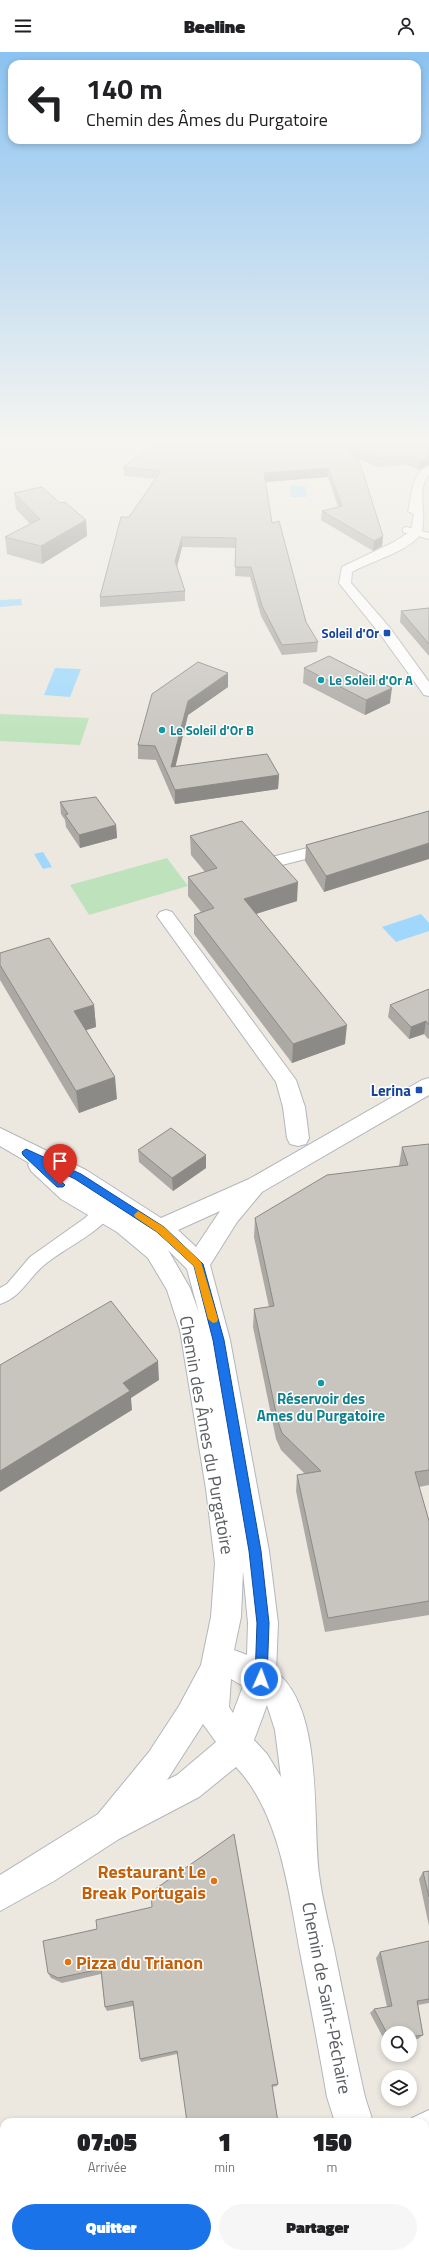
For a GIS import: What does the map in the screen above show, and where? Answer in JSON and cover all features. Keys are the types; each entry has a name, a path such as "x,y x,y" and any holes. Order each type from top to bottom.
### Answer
{"street":[{"path":"331,569 341,561 397,541"},
{"path":"382,547 346,570 344,577 345,584 386,631 399,652 429,692"},
{"path":"331,584 372,628 399,652"},
{"path":"278,861 353,841"},
{"path":"166,916 286,1080 294,1107 301,1148"},
{"path":"257,1185 178,1219 159,1246 181,1268 198,1264 229,1216 257,1185 301,1148 429,1085"},
{"name":"Chemin des Âmes du Purgatoire","path":"0,1136 26,1152 69,1193 109,1206 125,1226 159,1246 184,1301 192,1330 220,1489 229,1563 226,1617 215,1669 190,1717 160,1763 107,1827"},
{"name":"Chemin des Âmes du Purgatoire","path":"0,1894 42,1870 107,1827 188,1786 237,1745 261,1679 263,1623 255,1551 218,1340 198,1264"},
{"name":"Chemin de Saint-Péchaire","path":"302,1874 298,1793 289,1720 280,1697 261,1679 232,1664 215,1669 213,1712 237,1745 256,1765 281,1808 302,1874 346,2097 353,2118"}],"lane":[{"path":"0,1297 13,1289 36,1262 91,1224 109,1206"}],"green space":[{"path":"0,714 89,718 80,745 0,741"},
{"path":"167,858 188,886 89,915 70,885"}],"water":[{"path":"21,599 22,605 0,607 0,600"},
{"path":"55,668 81,669 70,697 44,695"},
{"path":"43,852 52,867 43,869 34,854"},
{"path":"421,914 429,923 429,931 396,942 382,927"}],"building":[{"path":"21,541 50,541 41,546"},
{"path":"115,541 181,541 175,561 185,591 100,597"},
{"path":"236,541 284,541 306,622 318,642 282,645 262,606 251,567 235,567"},
{"path":"429,608 429,644 401,611"},
{"path":"329,656 392,688 366,700 304,668"},
{"path":"198,662 228,673 188,701 171,767 267,754 279,775 175,790 155,746 138,745 152,694"},
{"path":"96,797 116,825 79,835 65,815 68,814 60,802"},
{"path":"429,811 429,843 326,876 306,845"},
{"path":"242,821 298,882 244,899 347,1025 293,1044 194,915 214,908 188,877 217,868 190,836"},
{"path":"49,938 94,1005 74,1011 115,1077 76,1091 0,965 0,953"},
{"path":"429,989 429,1025 426,1021 411,1027 390,1005"},
{"path":"171,1128 206,1155 172,1178 138,1150"},
{"name":"Réservoir des Ames du Purgatoire","path":"429,1144 429,1470 415,1472 429,1521 429,1601 328,1618 297,1475 321,1471 282,1433 278,1422 254,1309 274,1306 255,1218 327,1175 408,1165 402,1147"},
{"path":"111,1301 158,1361 123,1383 130,1391 0,1471 0,1365"},
{"path":"234,1834 278,2084 272,2085 277,2118 186,2118 177,2051 140,2059 133,2001 105,2007 101,1969 58,1978 48,1973 43,1941 97,1929 96,1920 152,1907 151,1892"},
{"path":"429,1871 429,1897 423,1872"},
{"path":"429,1941 429,1999 417,2001 423,2035 417,2036 417,2026 383,2026 374,2009 392,2006 380,1952"}],"slow traffic":[{"path":"138,1215 161,1229 198,1264 213,1319"}],"place":[{"name":"Soleil d'Or","path":"387,633"},
{"name":"Le Soleil d'Or A","path":"321,680"},
{"name":"Le Soleil d'Or B","path":"162,730"},
{"name":"Lerina","path":"419,1090"},
{"name":"Réservoir des Ames du Purgatoire","path":"321,1383"},
{"name":"Restaurant Le Break Portugais","path":"214,1881"},
{"name":"Pizza du Trianon","path":"68,1962"}],"route":[{"path":"60,1185 26,1152 78,1176 161,1229 198,1264 218,1340 255,1551 263,1623 261,1679"}]}
